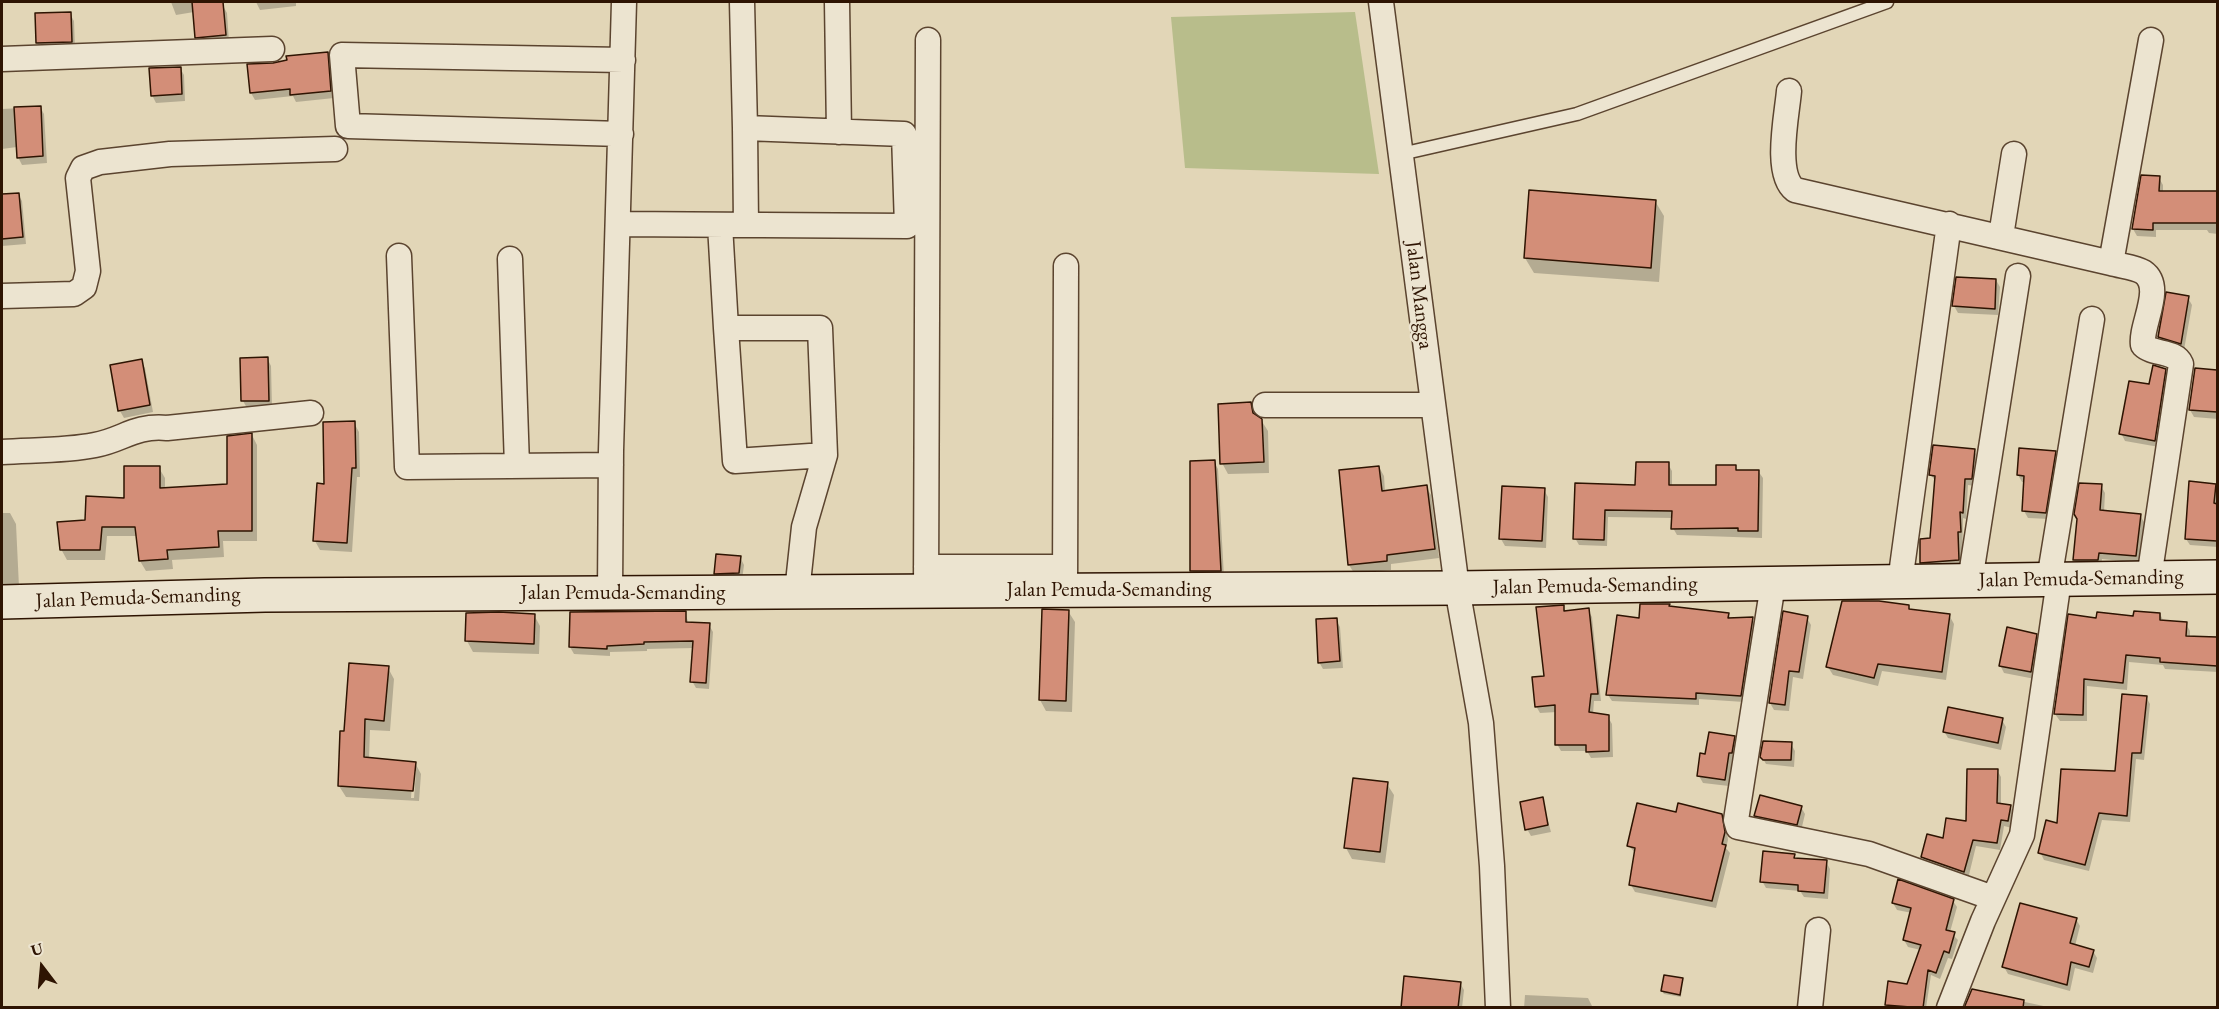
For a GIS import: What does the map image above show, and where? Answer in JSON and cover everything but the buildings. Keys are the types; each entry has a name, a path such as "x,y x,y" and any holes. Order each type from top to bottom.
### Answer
{"main road":[{"name":"Jalan Pemuda-Semanding","path":"2,602 265,595 797,592 926,579 1065,578 1457,588 2217,577"}],"street":[{"path":"610,593 611,465 624,2"},
{"path":"742,2 746,225"},
{"path":"837,2 839,132"},
{"name":"Jalan Mangga","path":"1381,2 1457,588 1481,723 1492,866 1498,1008"},
{"path":"926,579 928,40"},
{"path":"2111,263 2151,40"},
{"path":"2,59 272,49"},
{"path":"621,134 348,126 342,55 623,60"},
{"path":"1789,91 1784,159 1792,188 2111,263 2143,272 2150,279 2152,295 2143,345 2148,349 2175,357 2181,364 2150,578"},
{"path":"618,224 907,226 904,134 745,128"},
{"path":"2,296 74,294 84,286 88,271 78,178 83,168 100,162 170,154 335,149"},
{"path":"2001,236 2014,154"},
{"path":"1900,582 1949,224"},
{"path":"720,225 735,461 825,455"},
{"path":"399,256 407,467 611,465"},
{"path":"510,259 517,466"},
{"path":"1065,578 1066,266"},
{"path":"1970,581 2018,276"},
{"path":"1949,1008 2022,835 2054,580 2092,319"},
{"path":"726,328 820,328 825,455 804,527 797,592"},
{"path":"1265,405 1433,405"},
{"path":"2,452 96,445 151,427 167,428 310,414"},
{"path":"1773,584 1736,820 1738,827 1869,854 1994,898"},
{"path":"1810,1008 1818,930"}],"lane":[{"path":"1401,154 1577,114 1887,2"}],"green space":[{"path":"1355,12 1379,174 1185,168 1171,17"}]}
